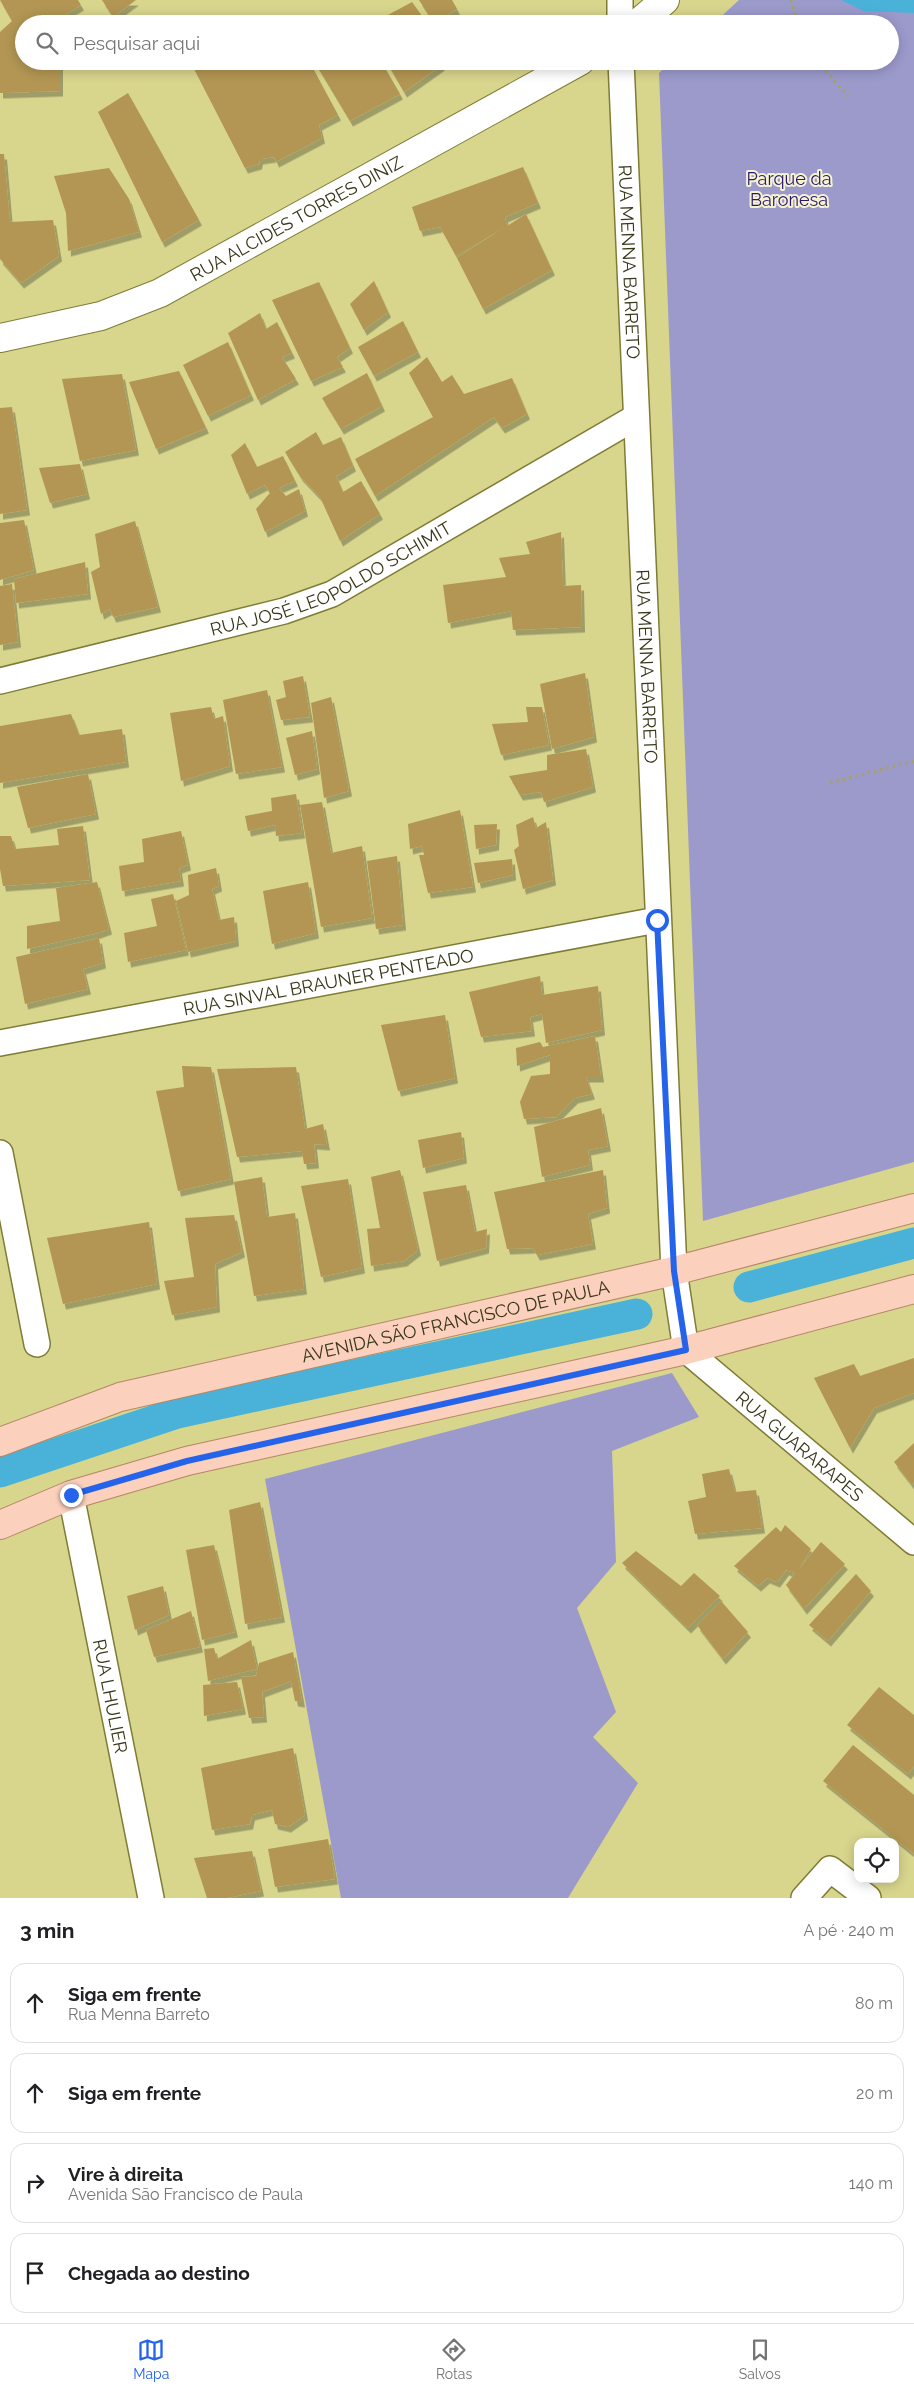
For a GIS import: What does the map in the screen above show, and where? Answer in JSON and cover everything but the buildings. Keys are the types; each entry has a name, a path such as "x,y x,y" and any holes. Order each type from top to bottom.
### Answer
{"main road":[{"name":"AVENIDA SÃO FRANCISCO DE PAULA","path":"0,1442 120,1397 674,1271 914,1208"},
{"path":"0,1524 71,1495 187,1461 686,1350 914,1289"}],"street":[{"path":"620,0 620,15"},
{"path":"647,15 664,0"},
{"name":"RUA ALCIDES TORRES DINIZ","path":"0,338 101,316 160,293 564,70"},
{"name":"RUA MENNA BARRETO","path":"621,70 657,920 674,1271 686,1350"},
{"name":"RUA JOSÉ LEOPOLDO SCHIMIT","path":"0,681 284,611 332,594 636,417"},
{"name":"RUA SINVAL BRAUNER PENTEADO","path":"0,1043 657,920"},
{"path":"0,1153 37,1344"},
{"name":"RUA GUARARAPES","path":"686,1350 914,1542"},
{"name":"RUA LHULIER","path":"71,1495 151,1898"},
{"path":"804,1898 830,1869 868,1898"}],"path":[{"path":"791,0 795,15"},
{"path":"825,70 848,96"},
{"path":"830,783 914,761"}],"green space":[{"name":"Parque da Baronesa","path":"739,0 914,0 914,1162 703,1221 659,73 662,70 899,70 899,15 723,15"},
{"path":"672,1373 699,1417 612,1451 616,1562 577,1608 616,1712 593,1737 638,1783 568,1898 341,1898 265,1479"}],"shaded area":[{"path":"841,0 914,0 914,13 864,11"}],"waterway":[{"path":"749,1287 914,1243"},
{"path":"0,1472 177,1413 637,1314"}],"route":[{"path":"71,1495 187,1461 686,1350 674,1271 657,920"}]}
